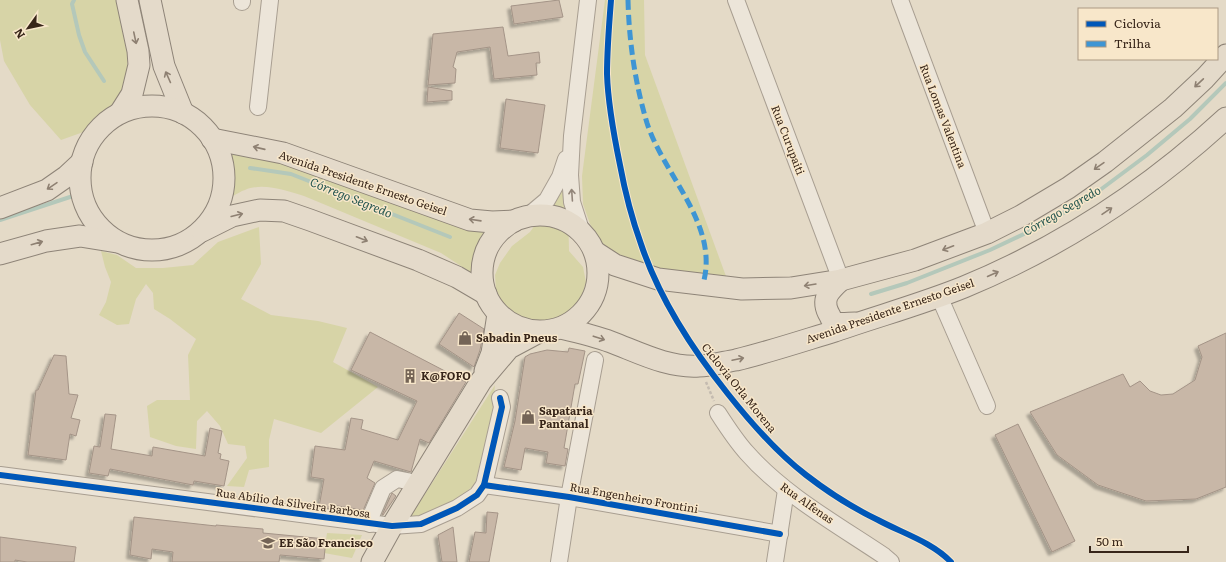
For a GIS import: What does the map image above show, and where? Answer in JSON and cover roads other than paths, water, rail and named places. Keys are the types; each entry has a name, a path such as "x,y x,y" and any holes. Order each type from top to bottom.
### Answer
{"main road":[{"path":"120,113 132,94 139,65 138,51 127,0"},
{"path":"150,0 164,66 183,113"},
{"path":"539,332 517,327 498,314 486,294 482,272 486,249 499,230 521,219 541,214 564,219 582,233 595,252 615,265 658,279 742,289 791,288 841,280 915,260 987,233 1021,216 1068,188 1105,162 1173,108 1205,78 1226,55"},
{"path":"120,243 98,226 84,202 80,175 86,149 100,128 120,113 141,106 162,106 183,113 212,139 224,170 220,203 202,231"},
{"name":"Avenida Presidente Ernesto Geisel","path":"561,328 609,342 656,360 680,366 700,366 765,353 939,296 1002,270 1045,249 1085,226 1125,199 1202,140 1226,118"},
{"name":"Avenida Presidente Ernesto Geisel","path":"212,139 284,153 470,220 492,222 521,219"},
{"path":"0,208 48,190 67,176 82,162"},
{"path":"0,254 46,241 80,236 120,243 136,249 160,250 171,248 188,241 202,231 232,216 260,210 284,211 418,260 457,278 486,294"},
{"path":"372,562 392,526 481,381 509,348 539,332 561,328 581,316 594,297 599,274 595,252"},
{"path":"841,280 828,293 825,304 827,311 833,321 837,323 857,323"},
{"path":"481,381 492,353 498,314"}],"street":[{"path":"258,107 270,0"},
{"path":"582,233 572,202 570,175 572,136 588,0"},
{"name":"Rua Curupaiti","path":"736,0 841,280"},
{"name":"Rua Lomas Valentina","path":"900,0 987,233"},
{"path":"521,219 547,200 560,176 572,136"},
{"path":"939,296 986,406"},
{"path":"559,562 569,497 595,360"},
{"path":"484,485 502,407 500,398"},
{"name":"Rua Alfenas","path":"718,413 747,454 786,490 891,562"},
{"name":"Rua Abílio da Silveira Barbosa","path":"0,475 392,526 421,524 457,508 477,495 484,485"},
{"path":"370,524 371,516 383,488 397,479 418,484"},
{"name":"Rua Engenheiro Frontini","path":"484,485 569,497 780,534"},
{"path":"775,562 786,490"}],"waterway":[{"path":"74,0 72,4 79,35 85,52 104,81"},
{"name":"Córrego Segredo","path":"871,294 907,283 990,250 1047,223 1096,193 1147,155 1190,119 1226,83"},
{"name":"Córrego Segredo","path":"250,168 291,174 450,237"},
{"name":"Córrego Segredo","path":"0,220 73,196"}],"place":[{"name":"Sabadin Pneus","path":"465,338"},
{"name":"K@FOFO","path":"410,376"},
{"name":"Sapataria Pantanal","path":"528,417"},
{"name":"EE São Francisco","path":"268,543"}]}
